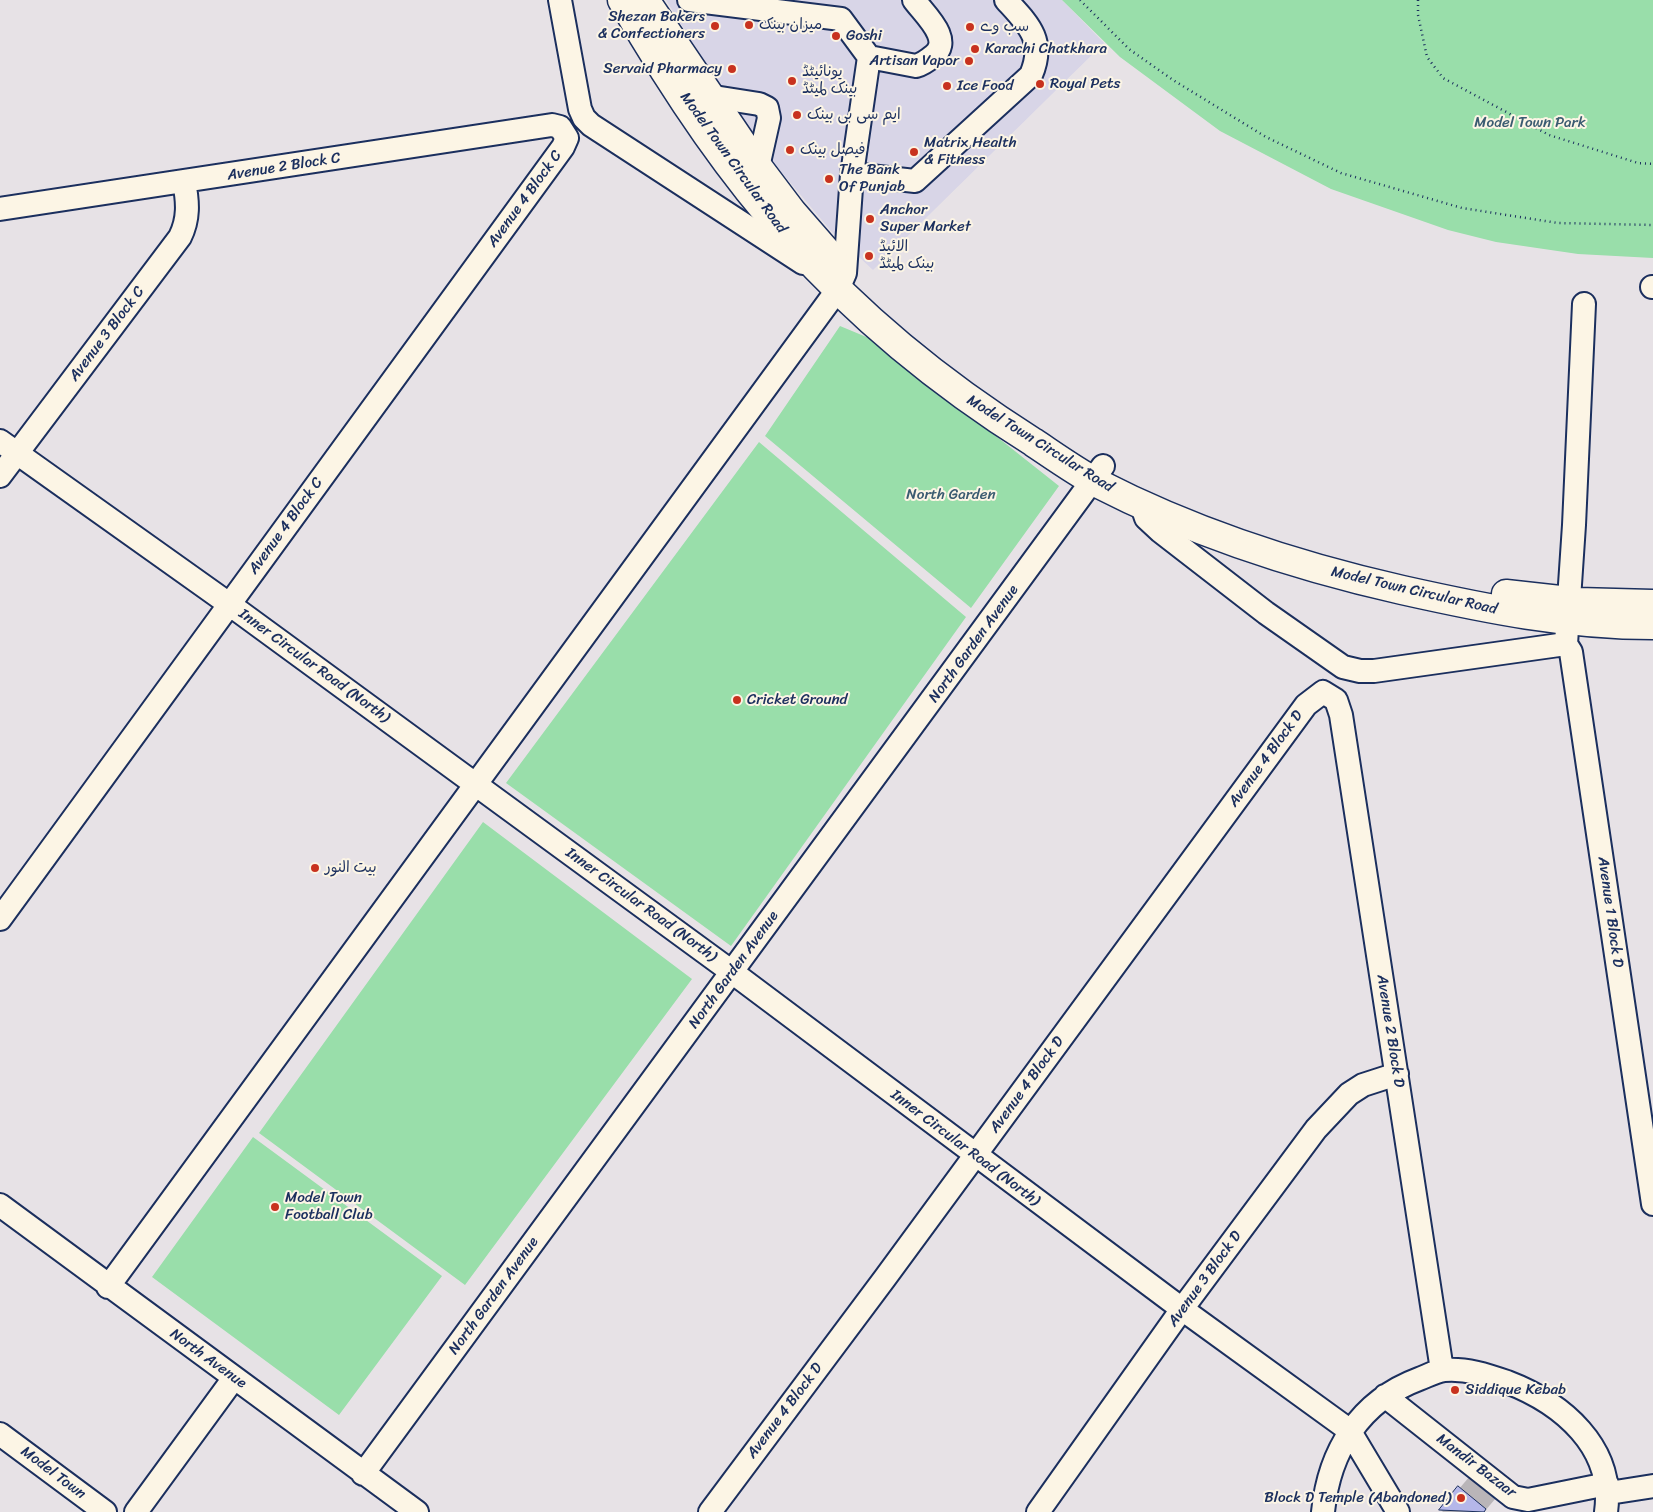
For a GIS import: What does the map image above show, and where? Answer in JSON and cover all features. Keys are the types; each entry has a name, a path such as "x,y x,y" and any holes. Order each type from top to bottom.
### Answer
{"main road":[{"name":"Model Town Circular Road","path":"642,4 842,281"},
{"name":"Model Town Circular Road","path":"642,4 717,145 758,201 789,239 842,281 932,372 972,402 1099,474 1146,506 1213,535 1293,563 1468,605 1568,622 1653,625"},
{"name":"Model Town Circular Road","path":"1099,474 1299,548 1471,590 1568,622 1653,604"}],"street":[{"path":"560,0 580,109 584,118 591,125 766,238 842,281"},
{"path":"108,1287 842,281 852,174 869,57 842,9 690,0"},
{"path":"869,57 916,66 923,65 938,53 941,47 940,35 914,0"},
{"path":"852,174 915,181 1031,75 1036,54 1034,36 1030,26 1006,0"},
{"path":"708,96 759,104 773,104 758,167"},
{"path":"565,132 584,118"},
{"name":"Avenue 2 Block C","path":"0,209 552,125 560,126 565,132"},
{"name":"Avenue 4 Block C","path":"0,919 563,147 567,138 565,132"},
{"name":"Avenue 3 Block C","path":"0,476 8,447 180,237 186,225 188,200 184,182"},
{"name":"Avenue 1 Block D","path":"1584,304 1568,622 1653,1204"},
{"name":"Inner Circular Road (North)","path":"8,447 229,604 732,972 1182,1309 1349,1430"},
{"name":"North Garden Avenue","path":"363,1474 1099,474"},
{"path":"1146,506 1144,512 1146,518 1160,531 1266,613 1343,667 1360,671 1374,671 1568,622"},
{"path":"1330,694 1343,667"},
{"name":"Avenue 4 Block D","path":"710,1512 1306,705 1323,692 1330,694"},
{"name":"Avenue 2 Block D","path":"1330,694 1339,704 1341,715 1442,1370"},
{"name":"Avenue 3 Block D","path":"1038,1512 1182,1309 1316,1129 1348,1094 1362,1085 1397,1074"},
{"name":"North Avenue","path":"0,1205 108,1287 417,1512"},
{"path":"1323,1512 1334,1462 1349,1430 1385,1396 1408,1382 1442,1370 1466,1370 1491,1376 1540,1396 1559,1408 1590,1442 1608,1496 1653,1486"},
{"path":"136,1512 234,1378"},
{"name":"Mandir Bazaar","path":"1385,1396 1513,1497 1533,1499 1608,1496"},
{"path":"1349,1430 1398,1512"},
{"name":"Model Town","path":"0,1434 105,1512"}],"path":[{"path":"1080,0 1129,49 1172,80 1266,137 1341,173 1462,208 1558,223 1653,225"},
{"path":"1418,0 1418,15 1427,57 1443,78 1549,136 1638,163 1653,164"}],"shaded area":[{"path":"666,0 1062,0 1104,43 873,270 832,232 777,167 724,93"}],"green space":[{"name":"Model Town Park","path":"1062,0 1653,0 1653,258 1578,254 1496,242 1448,230 1331,189 1220,131 1120,57"},
{"name":"North Garden","path":"840,326 876,341 1059,486 971,608 765,436"},
{"name":"Cricket Ground","path":"759,442 966,617 731,946 506,783"},
{"path":"483,822 692,979 465,1285 259,1133"},
{"name":"Model Town Football Club","path":"253,1137 442,1276 339,1415 152,1277"}],"building":[{"name":"Block D Temple (Abandoned)","path":"1458,1486 1486,1509 1484,1512 1439,1510"}],"place":[{"name":"میزان بینک","path":"749,25"},
{"name":"Shezan Bakers & Confectioners","path":"715,26"},
{"name":"سب وے","path":"970,27"},
{"name":"Goshi","path":"836,36"},
{"name":"Karachi Chatkhara","path":"975,49"},
{"name":"Artisan Vapor","path":"969,61"},
{"name":"Servaid Pharmacy","path":"732,69"},
{"name":"یونائیٹڈ بینک لمیٹڈ","path":"792,81"},
{"name":"Royal Pets","path":"1040,84"},
{"name":"Ice Food","path":"947,86"},
{"name":"ایم سی بی بینک","path":"797,115"},
{"name":"فیصل بینک","path":"790,150"},
{"name":"Matrix Health & Fitness","path":"914,152"},
{"name":"The Bank Of Punjab","path":"829,179"},
{"name":"Anchor Super Market","path":"870,219"},
{"name":"الائیڈ بینک لمیٹڈ","path":"869,256"},
{"name":"Cricket Ground","path":"737,700"},
{"name":"بیت النور","path":"315,868"},
{"name":"Model Town Football Club","path":"275,1207"},
{"name":"Siddique Kebab","path":"1455,1390"},
{"name":"Block D Temple (Abandoned)","path":"1461,1498"}]}
